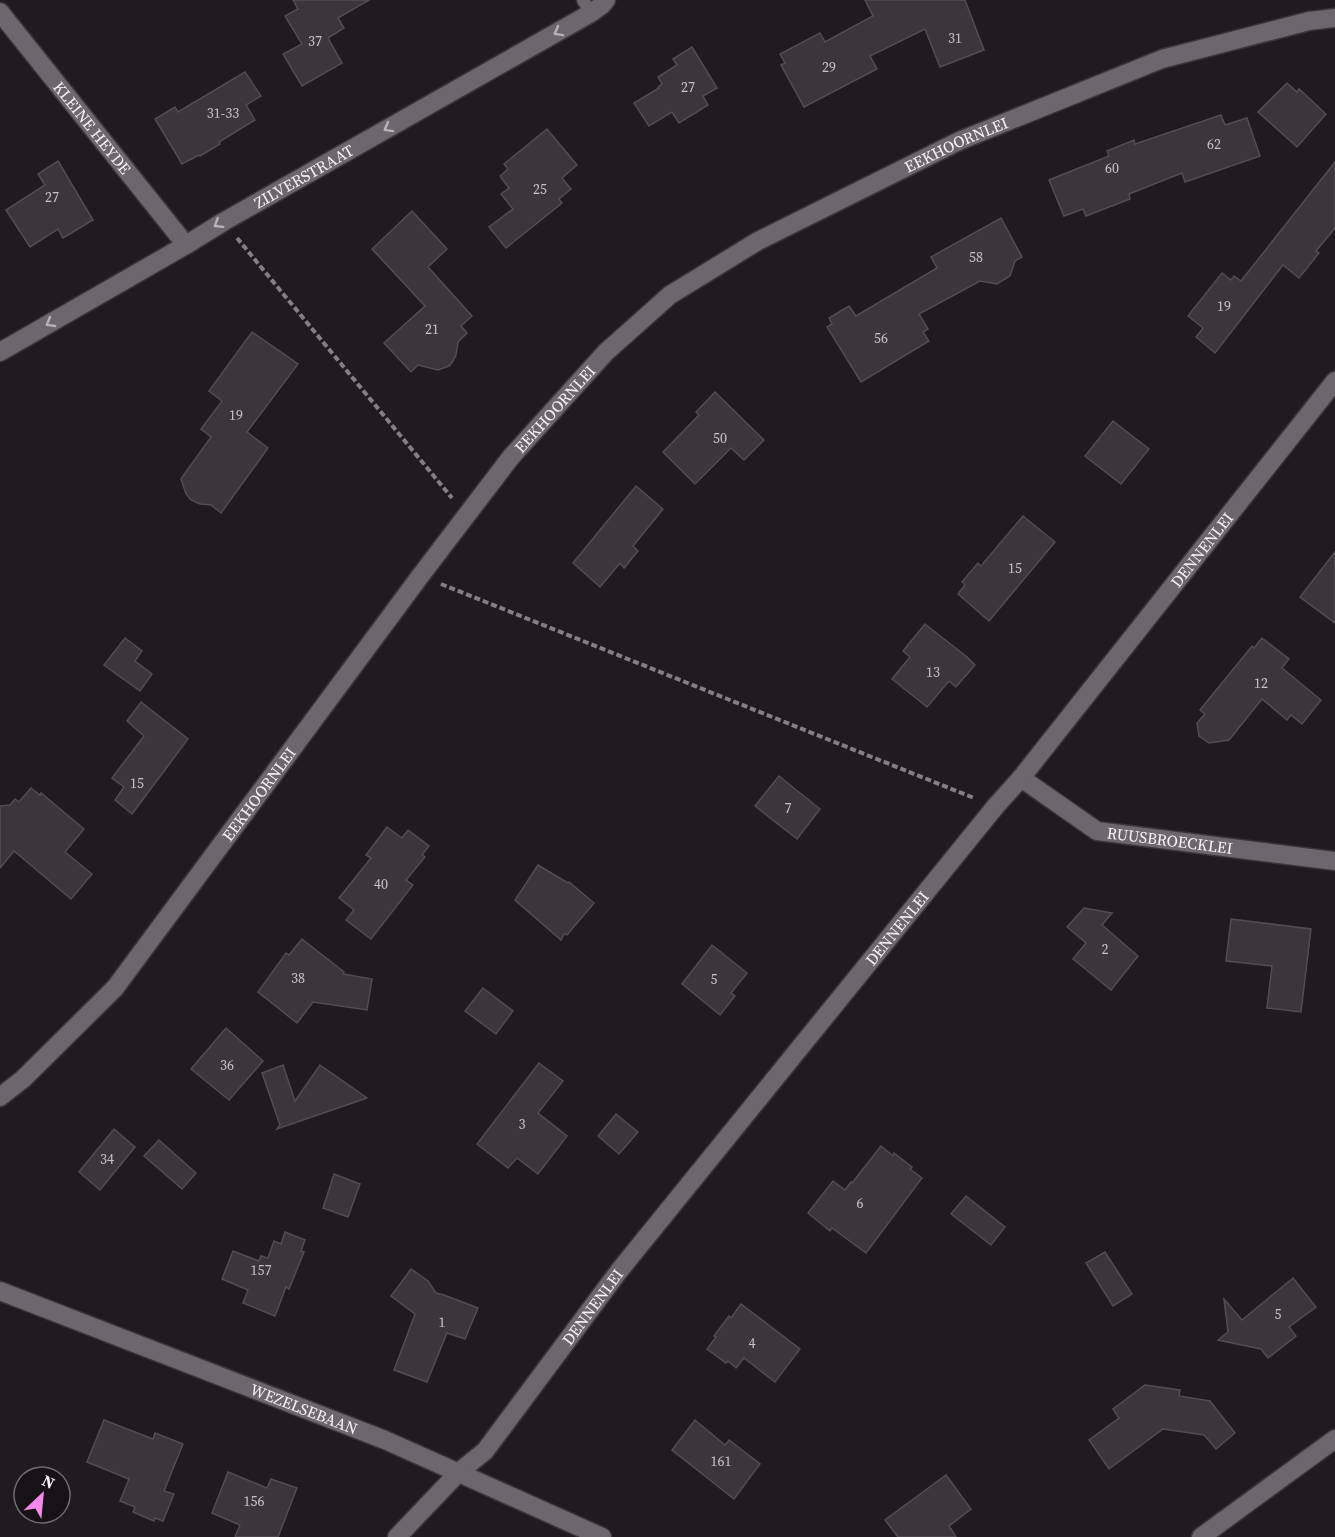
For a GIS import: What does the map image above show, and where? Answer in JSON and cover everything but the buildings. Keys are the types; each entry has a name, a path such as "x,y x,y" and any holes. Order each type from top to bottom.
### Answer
{"street":[{"name":"ZILVERSTRAAT","path":"0,352 186,245 587,7 602,6 606,0"},
{"name":"KLEINE HEYDE","path":"0,12 186,245"},
{"name":"EEKHOORNLEI","path":"0,1097 23,1079 115,988 511,457 606,352 670,295 758,241 959,141 1162,59 1309,21 1335,18"},
{"name":"DENNENLEI","path":"397,1537 459,1472 485,1451 619,1271 995,807 1021,778 1335,381"},
{"name":"RUUSBROECKLEI","path":"1021,778 1097,831 1335,861"},
{"name":"WEZELSEBAAN","path":"0,1291 385,1440 602,1537"},
{"path":"1201,1537 1335,1438"}],"path":[{"path":"223,222 467,516"},
{"path":"421,575 995,807"}]}
